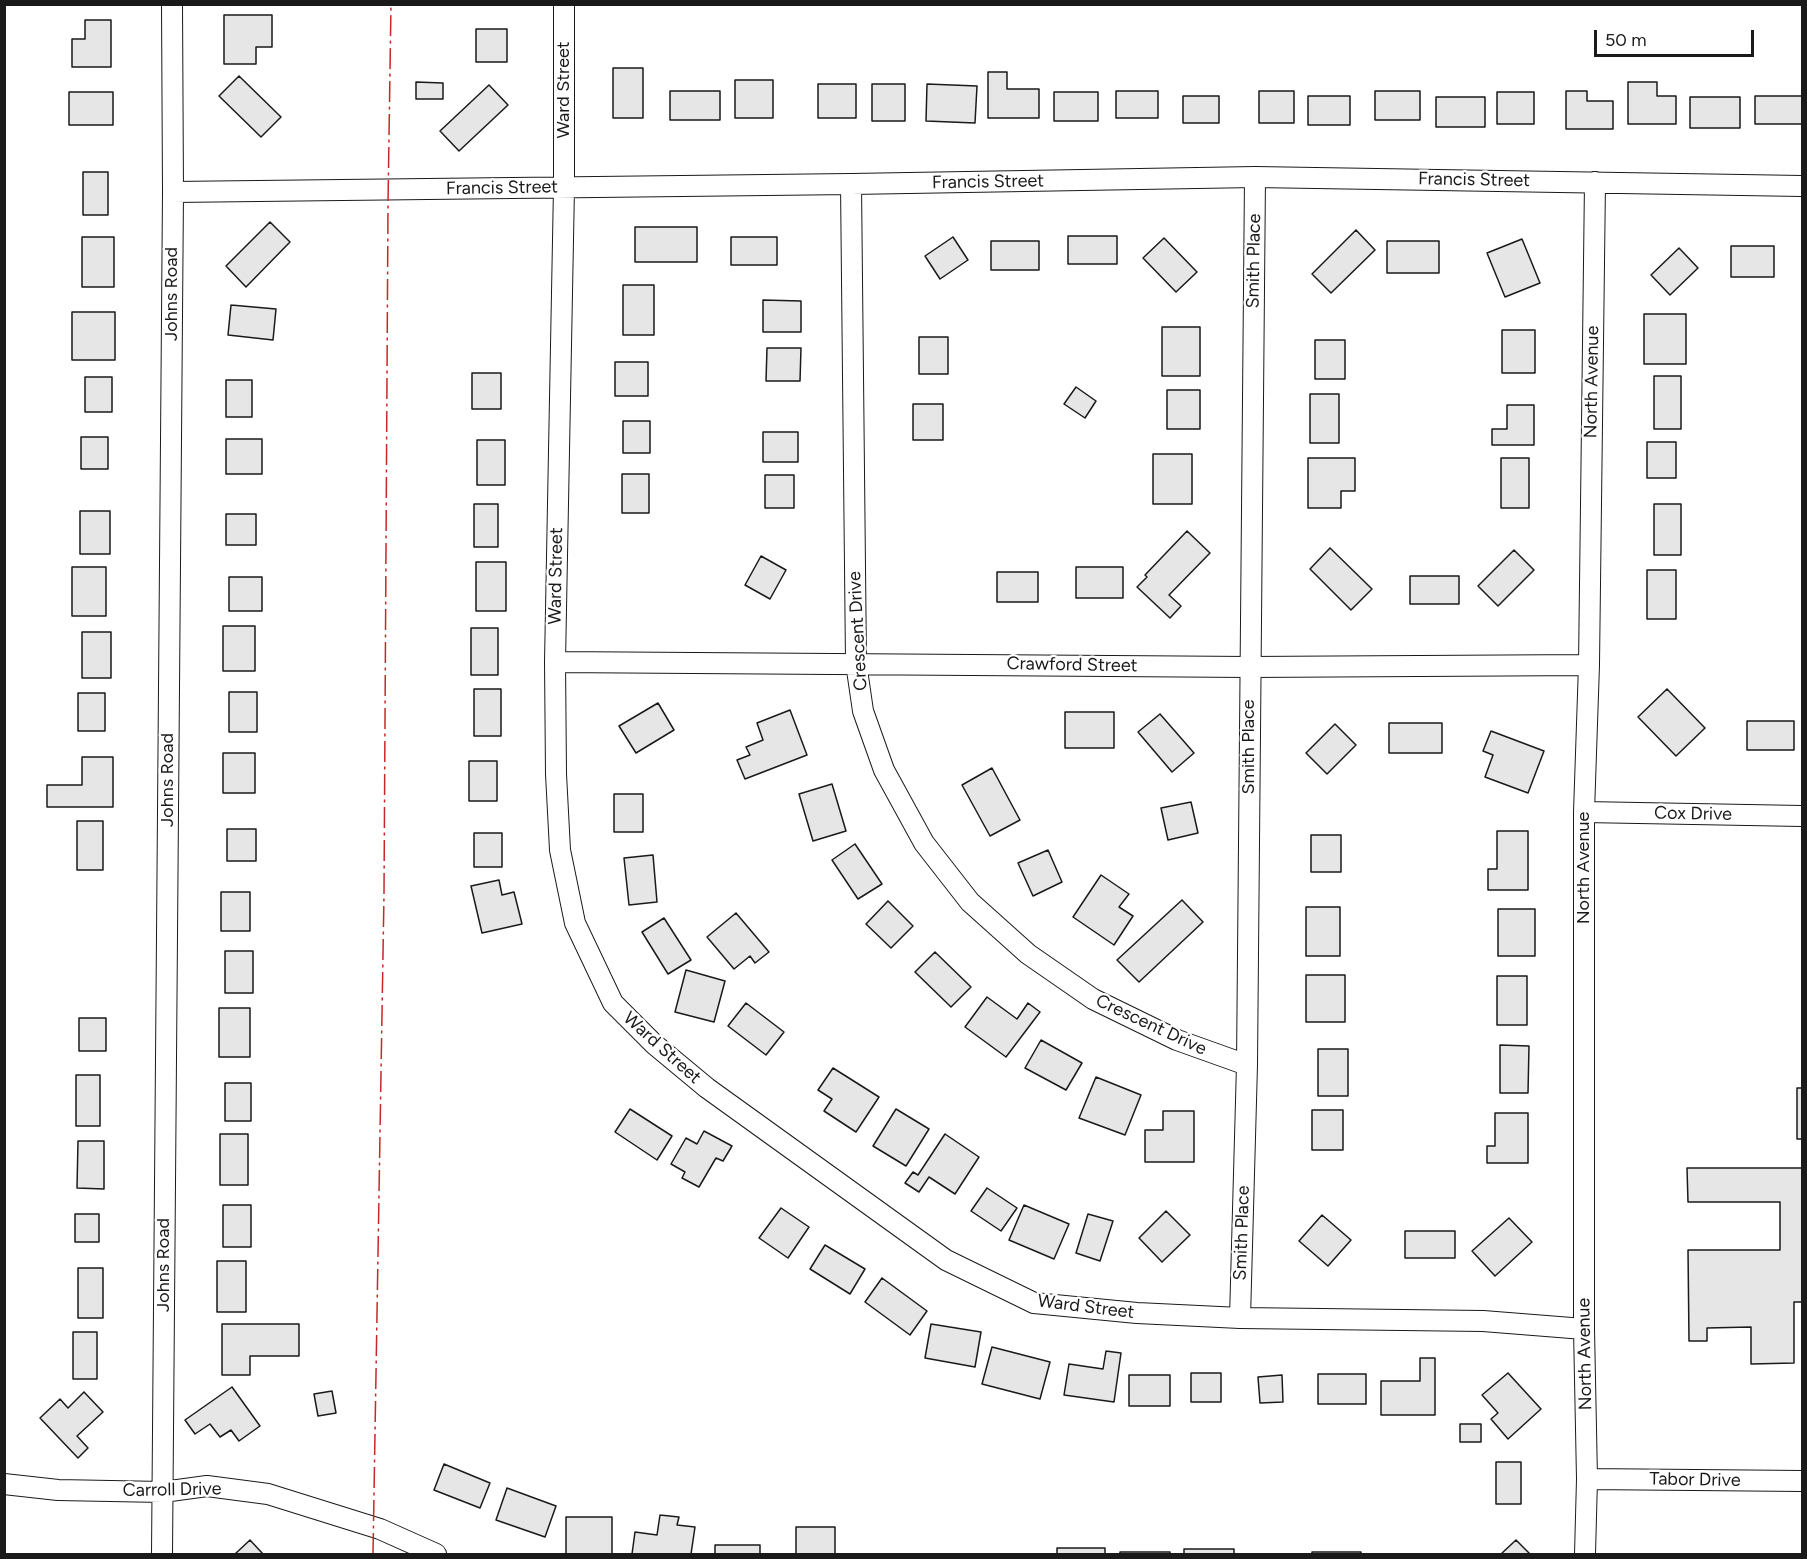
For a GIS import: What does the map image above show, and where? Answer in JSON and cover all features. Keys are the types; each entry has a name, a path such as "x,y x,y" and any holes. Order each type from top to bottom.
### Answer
{"street":[{"name":"Johns Road","path":"162,1554 173,192 172,4"},
{"name":"Ward Street","path":"564,4 564,187 555,662 556,774 560,850 575,923 613,1003 654,1044 707,1088 946,1260 1034,1303 1126,1313 1240,1318 1483,1321 1584,1329"},
{"name":"Francis Street","path":"173,192 1255,177 1803,186"},
{"name":"Smith Place","path":"1240,1318 1247,1065 1255,177"},
{"name":"North Avenue","path":"1585,1554 1587,1479 1584,1329 1584,812 1589,665 1595,182"},
{"name":"Crescent Drive","path":"851,184 856,663 863,711 884,770 924,843 970,902 1028,954 1093,999 1177,1040 1247,1065"},
{"name":"Crawford Street","path":"555,662 1249,667 1589,665"},
{"name":"Cox Drive","path":"1584,812 1803,816"},
{"name":"Tabor Drive","path":"1587,1479 1803,1481"},
{"name":"Carroll Drive","path":"4,1484 58,1490 163,1492 207,1486 268,1494 380,1529 436,1554"}],"building":[{"path":"224,15 272,15 272,47 256,47 256,64 224,64"},
{"path":"85,20 111,20 111,67 72,67 72,39 85,39"},
{"path":"476,29 507,29 507,62 476,62"},
{"path":"613,68 643,68 643,118 613,118"},
{"path":"988,72 1007,72 1007,89 1039,89 1039,118 988,118"},
{"path":"239,76 281,117 261,137 219,96"},
{"path":"735,80 773,80 773,118 735,118"},
{"path":"416,82 443,83 443,99 416,99"},
{"path":"1628,82 1657,82 1657,96 1676,96 1676,124 1628,124"},
{"path":"818,84 856,84 856,118 818,118"},
{"path":"872,84 905,84 905,121 872,121"},
{"path":"927,84 977,86 975,123 926,121"},
{"path":"489,85 508,105 459,151 440,131"},
{"path":"670,91 720,91 720,120 670,120"},
{"path":"1116,91 1158,91 1158,118 1116,118"},
{"path":"1259,91 1294,91 1294,123 1259,123"},
{"path":"1375,91 1420,91 1420,120 1375,120"},
{"path":"1566,91 1587,91 1587,101 1613,101 1613,129 1566,129"},
{"path":"69,92 113,92 113,125 69,125"},
{"path":"1054,92 1098,92 1098,121 1054,121"},
{"path":"1497,92 1534,92 1534,124 1497,124"},
{"path":"1183,96 1219,96 1219,123 1183,123"},
{"path":"1308,96 1350,96 1350,125 1308,125"},
{"path":"1755,96 1802,96 1802,124 1755,124"},
{"path":"1436,97 1485,97 1485,127 1436,127"},
{"path":"1690,97 1740,97 1740,128 1690,128"},
{"path":"83,172 108,172 108,215 83,215"},
{"path":"270,222 290,242 246,287 226,266"},
{"path":"635,227 697,227 697,262 635,262"},
{"path":"1356,230 1375,250 1331,293 1312,274"},
{"path":"1068,236 1117,236 1117,264 1068,264"},
{"path":"82,237 114,237 114,287 82,287"},
{"path":"731,237 777,237 777,265 731,265"},
{"path":"953,237 968,260 940,279 925,256"},
{"path":"1164,238 1197,272 1176,292 1143,258"},
{"path":"1522,239 1540,283 1505,297 1487,253"},
{"path":"991,241 1039,241 1039,270 991,270"},
{"path":"1387,241 1439,241 1439,273 1387,273"},
{"path":"1731,246 1774,246 1774,277 1731,277"},
{"path":"1679,248 1698,268 1670,295 1651,275"},
{"path":"623,285 654,285 654,335 623,335"},
{"path":"763,300 801,301 801,332 763,332"},
{"path":"231,305 276,309 273,340 228,335"},
{"path":"72,312 115,312 115,360 72,360"},
{"path":"1644,314 1686,314 1686,364 1644,364"},
{"path":"1162,327 1200,327 1200,376 1162,376"},
{"path":"1502,330 1535,330 1535,373 1502,373"},
{"path":"919,337 948,337 948,374 919,374"},
{"path":"1315,340 1345,340 1345,379 1315,379"},
{"path":"767,348 801,348 800,381 766,381"},
{"path":"615,362 648,362 648,396 615,396"},
{"path":"472,373 501,373 501,409 472,409"},
{"path":"1654,376 1681,376 1681,429 1654,429"},
{"path":"85,377 112,377 112,412 85,412"},
{"path":"226,380 252,380 252,417 226,417"},
{"path":"1076,387 1096,401 1085,418 1064,404"},
{"path":"1167,390 1200,390 1200,429 1167,429"},
{"path":"1310,394 1339,394 1339,443 1310,443"},
{"path":"913,404 943,404 943,440 913,440"},
{"path":"1507,405 1534,405 1534,445 1492,445 1492,429 1507,429"},
{"path":"623,421 650,421 650,453 623,453"},
{"path":"763,432 798,432 798,462 763,462"},
{"path":"81,437 108,437 108,469 81,469"},
{"path":"226,439 262,439 262,474 226,474"},
{"path":"477,440 505,440 505,485 477,485"},
{"path":"1647,442 1676,442 1676,478 1647,478"},
{"path":"1153,454 1192,454 1192,504 1153,504"},
{"path":"1308,458 1355,458 1355,491 1341,491 1341,508 1308,508"},
{"path":"1501,458 1529,458 1529,508 1501,508"},
{"path":"622,474 649,474 649,513 622,513"},
{"path":"765,475 794,475 794,508 765,508"},
{"path":"474,504 498,504 498,547 474,547"},
{"path":"1654,504 1681,504 1681,555 1654,555"},
{"path":"80,511 110,511 110,554 80,554"},
{"path":"226,514 256,514 256,545 226,545"},
{"path":"1187,531 1210,553 1169,595 1181,606 1170,618 1137,587 1147,577 1145,575"},
{"path":"1330,548 1372,589 1351,610 1310,569"},
{"path":"1514,550 1534,570 1498,606 1478,586"},
{"path":"761,556 786,570 770,599 745,585"},
{"path":"476,562 506,562 506,611 476,611"},
{"path":"72,567 106,567 106,616 72,616"},
{"path":"1076,567 1123,567 1123,598 1076,598"},
{"path":"1647,570 1676,570 1676,619 1647,619"},
{"path":"997,572 1038,572 1038,602 997,602"},
{"path":"1410,576 1459,576 1459,604 1410,604"},
{"path":"229,577 262,577 262,611 229,611"},
{"path":"223,626 255,626 255,671 223,671"},
{"path":"471,628 498,628 498,675 471,675"},
{"path":"82,632 111,632 111,678 82,678"},
{"path":"474,689 501,689 501,736 474,736"},
{"path":"1667,689 1705,728 1676,756 1638,717"},
{"path":"229,692 257,692 257,732 229,732"},
{"path":"78,693 105,693 105,731 78,731"},
{"path":"658,703 674,730 636,753 619,726"},
{"path":"790,710 807,755 745,779 737,760 750,755 746,747 763,740 757,723"},
{"path":"1065,712 1114,712 1114,748 1065,748"},
{"path":"1160,714 1194,753 1172,772 1138,732"},
{"path":"1747,721 1794,721 1794,750 1747,750"},
{"path":"1389,723 1442,723 1442,753 1389,753"},
{"path":"1335,724 1356,745 1327,774 1306,753"},
{"path":"1491,731 1544,751 1528,793 1485,777 1493,755 1483,751"},
{"path":"223,753 255,753 255,793 223,793"},
{"path":"82,757 113,757 113,807 47,807 47,785 82,785"},
{"path":"469,761 497,761 497,801 469,801"},
{"path":"992,768 1020,820 990,836 962,785"},
{"path":"832,784 846,831 813,841 799,794"},
{"path":"614,794 643,794 643,832 614,832"},
{"path":"1191,802 1198,833 1168,840 1161,808"},
{"path":"77,821 103,821 103,870 77,870"},
{"path":"227,829 256,829 256,861 227,861"},
{"path":"1497,831 1528,831 1528,890 1488,890 1488,869 1497,869"},
{"path":"474,833 502,833 502,867 474,867"},
{"path":"1311,835 1341,835 1341,872 1311,872"},
{"path":"855,844 882,884 858,899 832,860"},
{"path":"1048,850 1062,882 1033,896 1018,863"},
{"path":"653,855 657,902 629,905 624,858"},
{"path":"1101,875 1129,894 1119,907 1133,916 1114,945 1073,917"},
{"path":"499,880 502,895 514,892 522,924 482,933 471,886"},
{"path":"221,892 250,892 250,931 221,931"},
{"path":"1182,900 1203,922 1139,982 1117,960"},
{"path":"888,901 913,926 891,948 866,924"},
{"path":"1306,907 1340,907 1340,956 1306,956"},
{"path":"1498,909 1535,909 1535,956 1498,956"},
{"path":"736,913 769,952 755,963 750,956 734,969 707,937"},
{"path":"664,918 691,960 668,974 642,932"},
{"path":"225,951 253,951 253,993 225,993"},
{"path":"935,952 971,987 951,1007 915,972"},
{"path":"686,970 725,981 714,1022 675,1012"},
{"path":"1306,975 1345,975 1345,1022 1306,1022"},
{"path":"1497,976 1527,976 1527,1025 1497,1025"},
{"path":"987,997 1017,1019 1028,1003 1040,1012 1006,1057 965,1027"},
{"path":"746,1003 784,1032 766,1055 728,1026"},
{"path":"219,1008 250,1008 250,1057 219,1057"},
{"path":"79,1018 106,1018 106,1051 79,1051"},
{"path":"1041,1040 1082,1063 1066,1090 1025,1068"},
{"path":"1500,1045 1529,1046 1528,1093 1500,1093"},
{"path":"1318,1049 1348,1049 1348,1096 1318,1096"},
{"path":"833,1068 879,1097 856,1132 824,1111 832,1099 818,1090"},
{"path":"76,1075 100,1075 100,1126 76,1126"},
{"path":"1096,1077 1141,1095 1125,1135 1079,1118"},
{"path":"225,1083 251,1083 251,1121 225,1121"},
{"path":"1797,1088 1802,1088 1802,1139 1797,1139"},
{"path":"630,1109 672,1136 657,1160 615,1132"},
{"path":"896,1109 929,1129 906,1166 873,1146"},
{"path":"1312,1110 1343,1110 1343,1150 1312,1150"},
{"path":"1163,1111 1194,1111 1194,1162 1145,1162 1145,1130 1163,1130"},
{"path":"1495,1113 1528,1113 1528,1163 1487,1163 1487,1146 1495,1146"},
{"path":"704,1131 732,1146 723,1161 716,1158 699,1187 682,1178 685,1172 671,1164 686,1138 697,1144"},
{"path":"220,1134 248,1134 248,1185 220,1185"},
{"path":"945,1134 979,1157 955,1194 929,1177 919,1192 905,1183 913,1172 918,1175"},
{"path":"78,1141 104,1141 104,1189 77,1188"},
{"path":"1687,1168 1802,1168 1802,1302 1794,1302 1794,1363 1751,1364 1751,1327 1707,1328 1707,1341 1689,1341 1688,1250 1780,1250 1780,1202 1688,1202"},
{"path":"987,1188 1017,1208 1001,1231 971,1211"},
{"path":"223,1205 251,1205 251,1247 223,1247"},
{"path":"1024,1205 1069,1224 1054,1259 1009,1240"},
{"path":"781,1208 809,1227 788,1258 759,1238"},
{"path":"1166,1211 1190,1235 1162,1262 1139,1238"},
{"path":"75,1214 99,1214 99,1242 75,1242"},
{"path":"1088,1214 1113,1221 1100,1261 1076,1253"},
{"path":"1322,1215 1351,1240 1328,1266 1299,1241"},
{"path":"1509,1218 1532,1242 1495,1276 1472,1251"},
{"path":"1405,1231 1455,1231 1455,1258 1405,1258"},
{"path":"825,1245 865,1269 850,1294 810,1269"},
{"path":"217,1261 246,1261 246,1312 217,1312"},
{"path":"78,1268 103,1268 103,1318 78,1318"},
{"path":"882,1278 927,1311 910,1335 865,1302"},
{"path":"222,1324 299,1324 299,1356 250,1356 250,1375 222,1375"},
{"path":"931,1324 981,1332 975,1367 925,1358"},
{"path":"73,1332 97,1332 97,1379 73,1379"},
{"path":"992,1347 1050,1362 1040,1399 982,1384"},
{"path":"1106,1351 1121,1353 1114,1402 1064,1395 1069,1364 1103,1369"},
{"path":"1420,1358 1435,1358 1435,1415 1381,1415 1381,1381 1420,1381"},
{"path":"1191,1373 1221,1373 1221,1402 1191,1402"},
{"path":"1508,1373 1541,1409 1508,1439 1491,1419 1498,1413 1482,1395"},
{"path":"1318,1374 1366,1374 1366,1404 1318,1404"},
{"path":"1129,1375 1170,1375 1170,1406 1129,1406"},
{"path":"1282,1375 1283,1402 1260,1403 1258,1377"},
{"path":"232,1387 260,1426 239,1441 231,1430 220,1437 210,1424 195,1434 185,1420"},
{"path":"332,1391 336,1413 318,1416 314,1394"},
{"path":"84,1392 103,1412 77,1436 88,1448 78,1458 40,1418 60,1399 68,1408"},
{"path":"1460,1424 1481,1424 1481,1442 1460,1442"},
{"path":"1496,1462 1521,1462 1521,1504 1496,1504"},
{"path":"444,1464 490,1483 480,1508 434,1490"},
{"path":"507,1488 556,1506 545,1537 496,1520"},
{"path":"660,1515 679,1517 677,1525 695,1527 691,1554 632,1554 635,1532 657,1535"},
{"path":"566,1517 612,1517 612,1554 566,1554"},
{"path":"796,1527 835,1527 835,1554 796,1554"},
{"path":"250,1540 263,1554 235,1554"},
{"path":"1516,1540 1530,1554 1501,1554"},
{"path":"715,1545 760,1545 760,1554 715,1554"},
{"path":"1057,1548 1105,1548 1105,1554 1057,1554"},
{"path":"1184,1549 1234,1549 1234,1554 1184,1554"},
{"path":"1120,1552 1170,1552 1170,1554 1120,1554"},
{"path":"1312,1552 1361,1552 1361,1554 1312,1554"}],"power":[{"path":"373,1554 384,894 391,4"}]}
